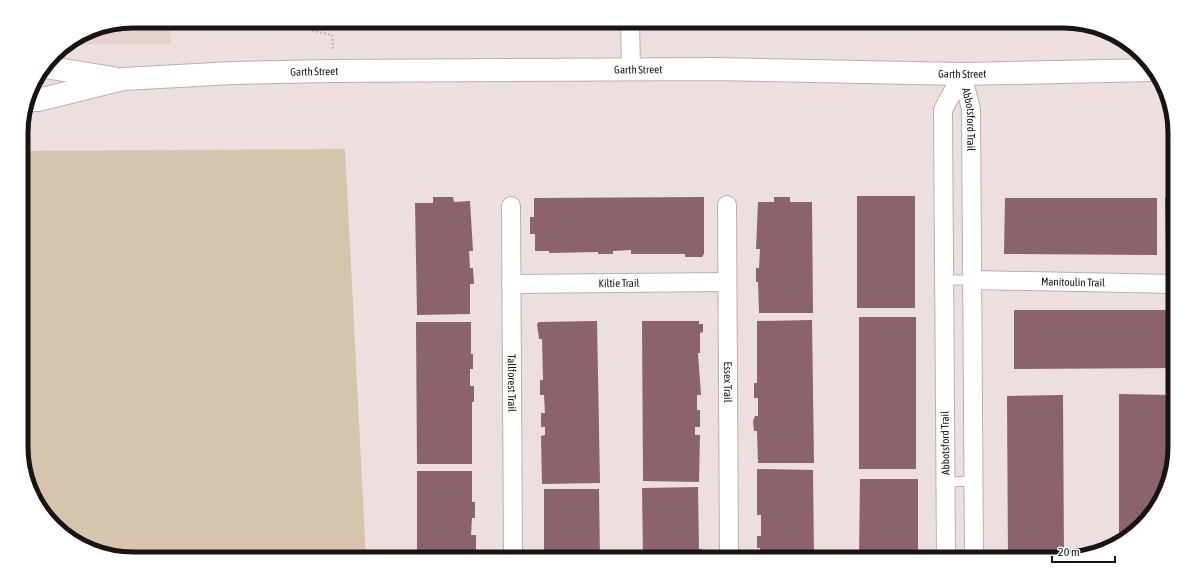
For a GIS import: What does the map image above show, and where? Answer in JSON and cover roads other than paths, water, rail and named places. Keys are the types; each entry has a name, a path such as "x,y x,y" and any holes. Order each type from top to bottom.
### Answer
{"street":[{"path":"630,28 631,69"},
{"name":"Garth Street","path":"51,68 123,79"},
{"name":"Garth Street","path":"34,100 123,79 234,73 717,68 962,74 1147,70"},
{"name":"Abbotsford Trail","path":"946,552 943,110 962,74"},
{"name":"Abbotsford Trail","path":"962,74 971,109 974,552"},
{"name":"Essex Trail","path":"727,205 729,552"},
{"name":"Tallforest Trail","path":"511,206 513,552"},
{"name":"Manitoulin Trail","path":"972,280 1168,284"},
{"name":"Kiltie Trail","path":"511,284 727,282"}],"lane":[{"path":"944,280 972,280"},
{"path":"946,482 974,481"}]}
